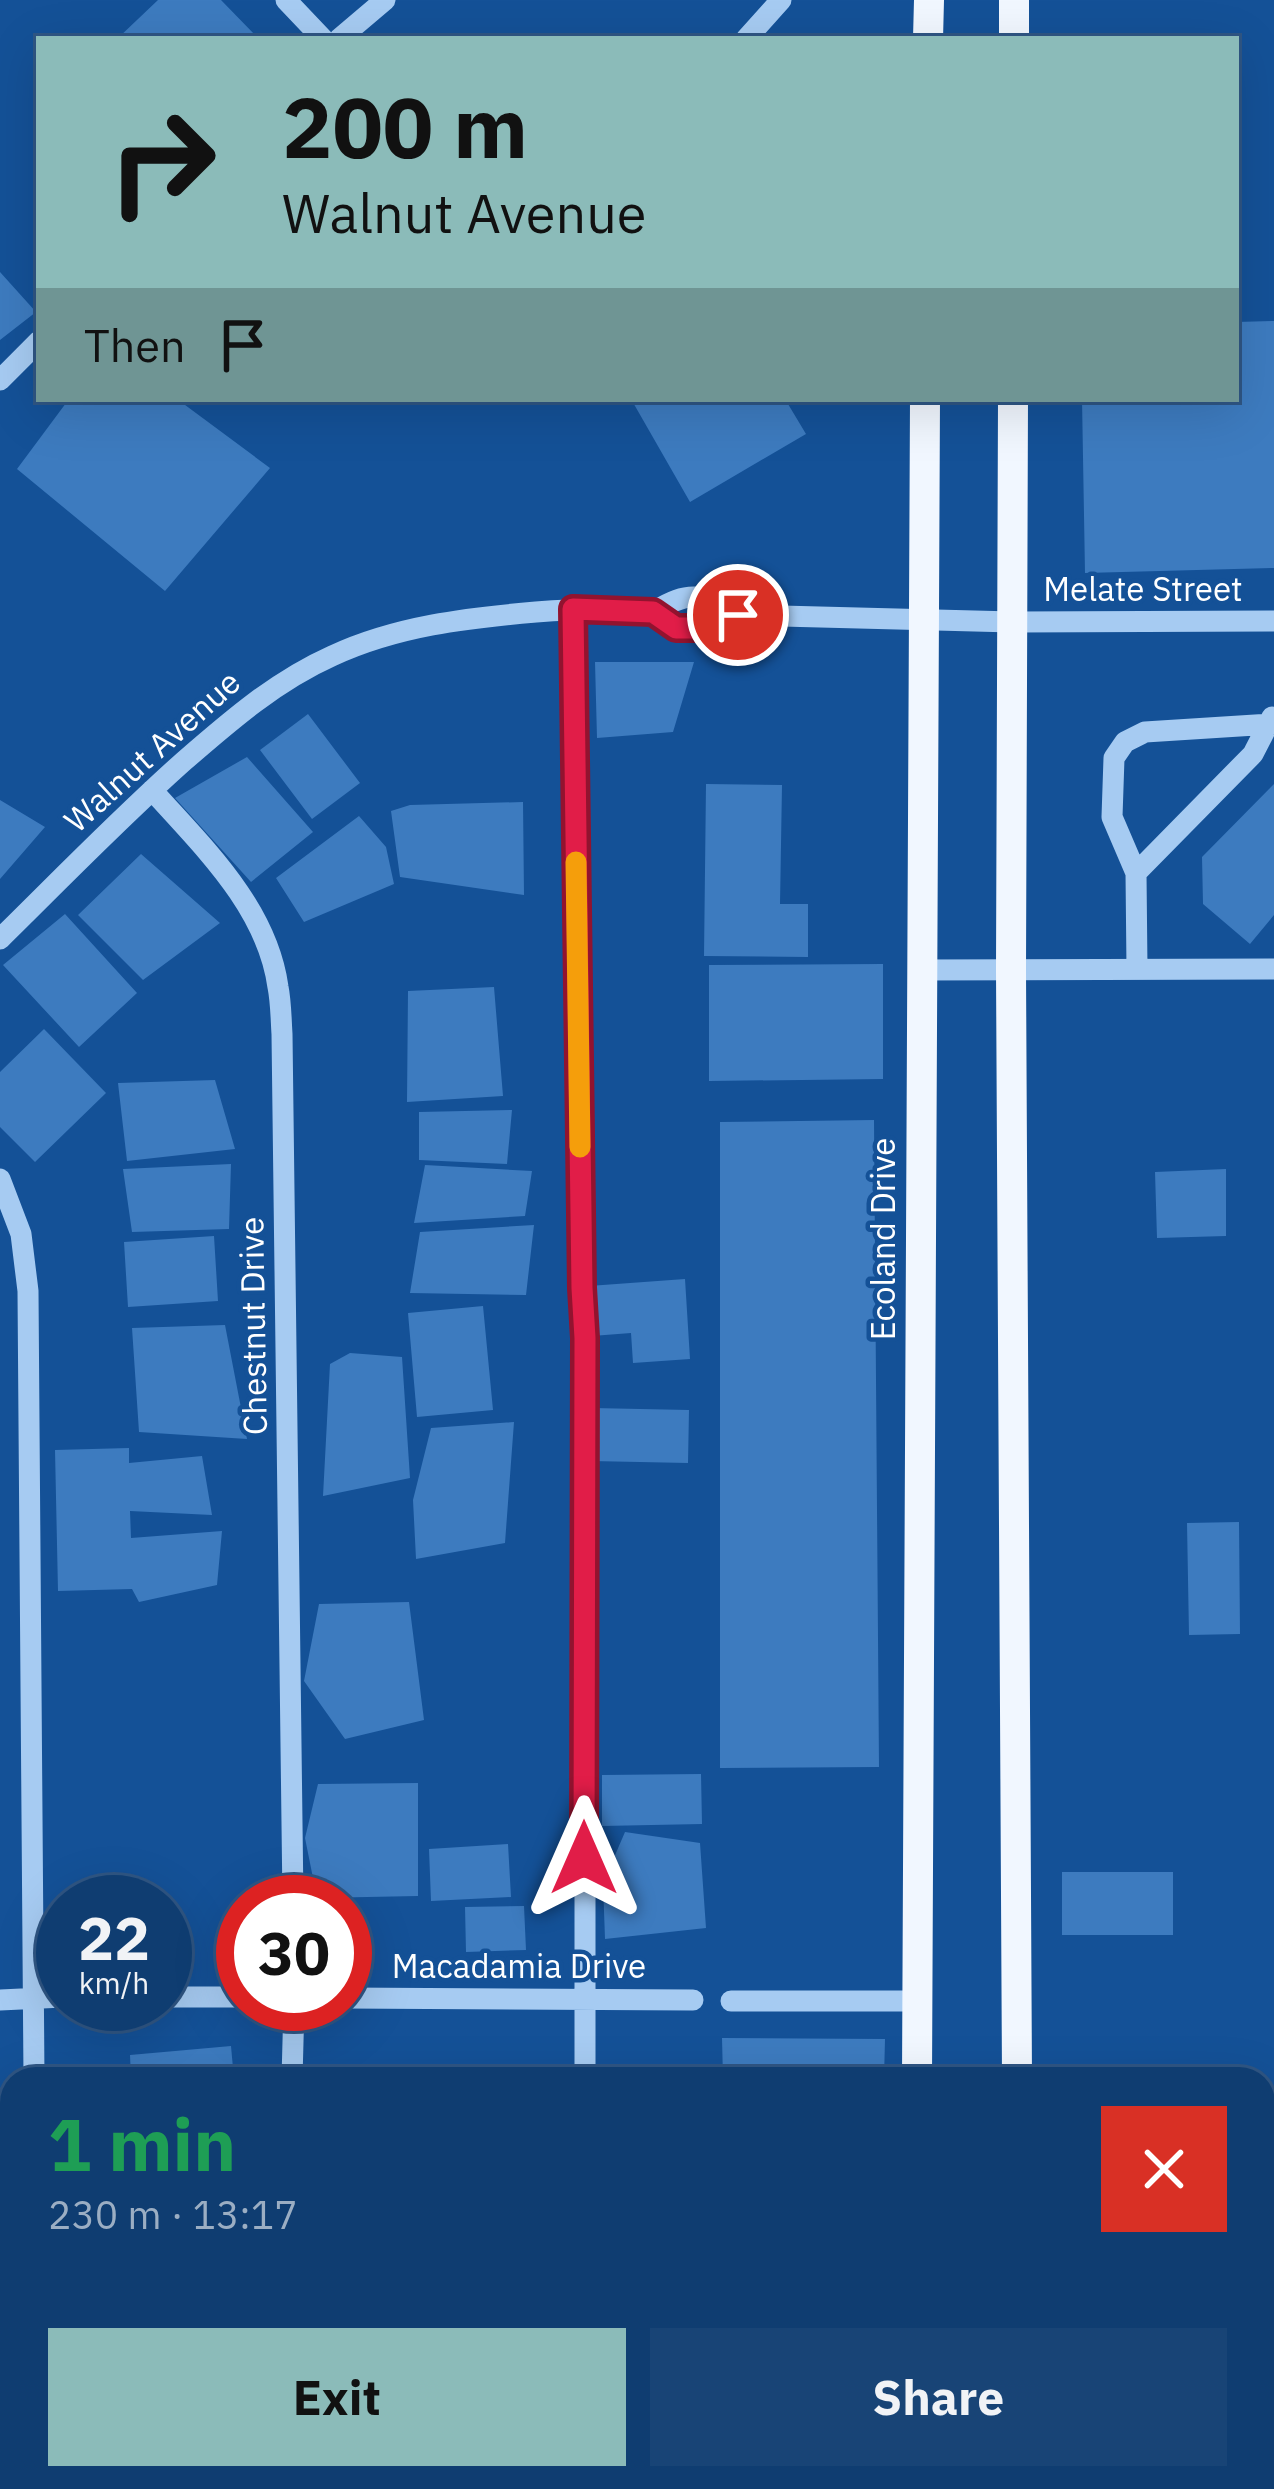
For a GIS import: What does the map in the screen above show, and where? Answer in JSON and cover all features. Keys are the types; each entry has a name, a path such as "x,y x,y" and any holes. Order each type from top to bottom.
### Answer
{"main road":[{"path":"928,0 928,36"},
{"path":"1014,0 1014,36"},
{"name":"Ecoland Drive","path":"916,2067 925,402"},
{"path":"1013,402 1017,2067"}],"street":[{"path":"286,0 320,36"},
{"path":"343,36 385,0"},
{"path":"749,36 781,0"},
{"path":"0,380 36,344"},
{"path":"573,609 585,1338 585,2067"},
{"name":"Walnut Avenue","path":"0,939 225,724 276,686 333,655 408,629 573,609 653,612 676,628 711,628 738,615 923,621"},
{"name":"Melate Street","path":"923,621 1274,621"},
{"path":"1137,969 1136,873 1112,818 1114,758 1125,742 1145,732 1272,717"},
{"path":"1136,873 1253,754 1272,717"},
{"name":"Chestnut Drive","path":"152,790 243,897 264,938 278,983 293,1875"},
{"path":"921,970 1274,968"},
{"path":"0,1179 21,1234 28,1291 34,2067"},
{"path":"0,2000 34,1997"},
{"name":"Macadamia Drive","path":"372,1998 693,2000"},
{"path":"731,2000 915,2001"},
{"path":"292,2067 293,2031"}],"building":[{"path":"158,0 221,0 256,36 120,36"},
{"path":"0,272 36,312 0,340"},
{"path":"1274,321 1274,568 1085,573 1082,402 1239,402 1239,322"},
{"path":"67,402 181,402 270,468 165,591 17,469"},
{"path":"633,402 787,402 806,434 690,502"},
{"path":"595,662 694,662 673,732 597,738"},
{"path":"308,714 360,783 312,819 260,750"},
{"path":"247,757 313,832 251,882 175,798"},
{"path":"706,784 782,785 780,904 808,904 808,957 704,956"},
{"path":"1274,784 1274,915 1250,944 1203,904 1202,857"},
{"path":"0,800 45,827 0,879"},
{"path":"523,802 524,895 400,877 391,811 410,805"},
{"path":"359,816 386,847 394,884 304,922 276,878"},
{"path":"141,854 220,923 143,980 78,915"},
{"path":"65,914 137,993 79,1047 3,965"},
{"path":"883,964 883,1079 709,1081 709,965"},
{"path":"494,987 503,1096 407,1102 408,991"},
{"path":"44,1029 106,1093 35,1162 0,1127 0,1072"},
{"path":"215,1080 235,1149 127,1161 118,1083"},
{"path":"512,1110 507,1164 419,1160 419,1112"},
{"path":"874,1120 879,1767 720,1768 720,1122"},
{"path":"231,1164 229,1229 132,1232 123,1169"},
{"path":"425,1165 532,1171 525,1216 414,1223"},
{"path":"1226,1169 1226,1236 1157,1238 1155,1172"},
{"path":"534,1225 526,1295 410,1293 420,1232"},
{"path":"214,1236 218,1301 128,1307 124,1242"},
{"path":"685,1279 690,1359 633,1363 631,1333 592,1336 589,1286"},
{"path":"483,1306 493,1410 417,1417 408,1313"},
{"path":"225,1325 247,1439 139,1432 132,1328"},
{"path":"350,1353 402,1357 410,1478 323,1496 330,1364"},
{"path":"592,1408 689,1410 688,1463 591,1461"},
{"path":"514,1422 505,1543 416,1559 413,1500 431,1428"},
{"path":"129,1448 129,1463 202,1456 212,1515 130,1511 131,1538 222,1531 217,1585 139,1602 132,1589 58,1591 55,1450"},
{"path":"1239,1522 1240,1634 1189,1635 1187,1523"},
{"path":"409,1602 424,1720 345,1739 304,1681 319,1604"},
{"path":"701,1774 702,1824 602,1826 602,1775"},
{"path":"418,1783 418,1896 372,1897 372,1875 312,1875 305,1838 318,1784"},
{"path":"625,1832 700,1843 706,1928 605,1939 603,1883"},
{"path":"508,1844 511,1897 431,1901 429,1849"},
{"path":"1062,1872 1173,1872 1173,1935 1062,1935"},
{"path":"524,1906 526,1950 466,1952 465,1907"},
{"path":"722,2038 885,2039 884,2067 723,2067"},
{"path":"231,2046 233,2067 130,2067 130,2055"}],"slow traffic":[{"path":"576,862 580,1147"}],"route":[{"path":"584,1858 585,1338 573,609 653,612 676,628 711,628 738,615"}]}
